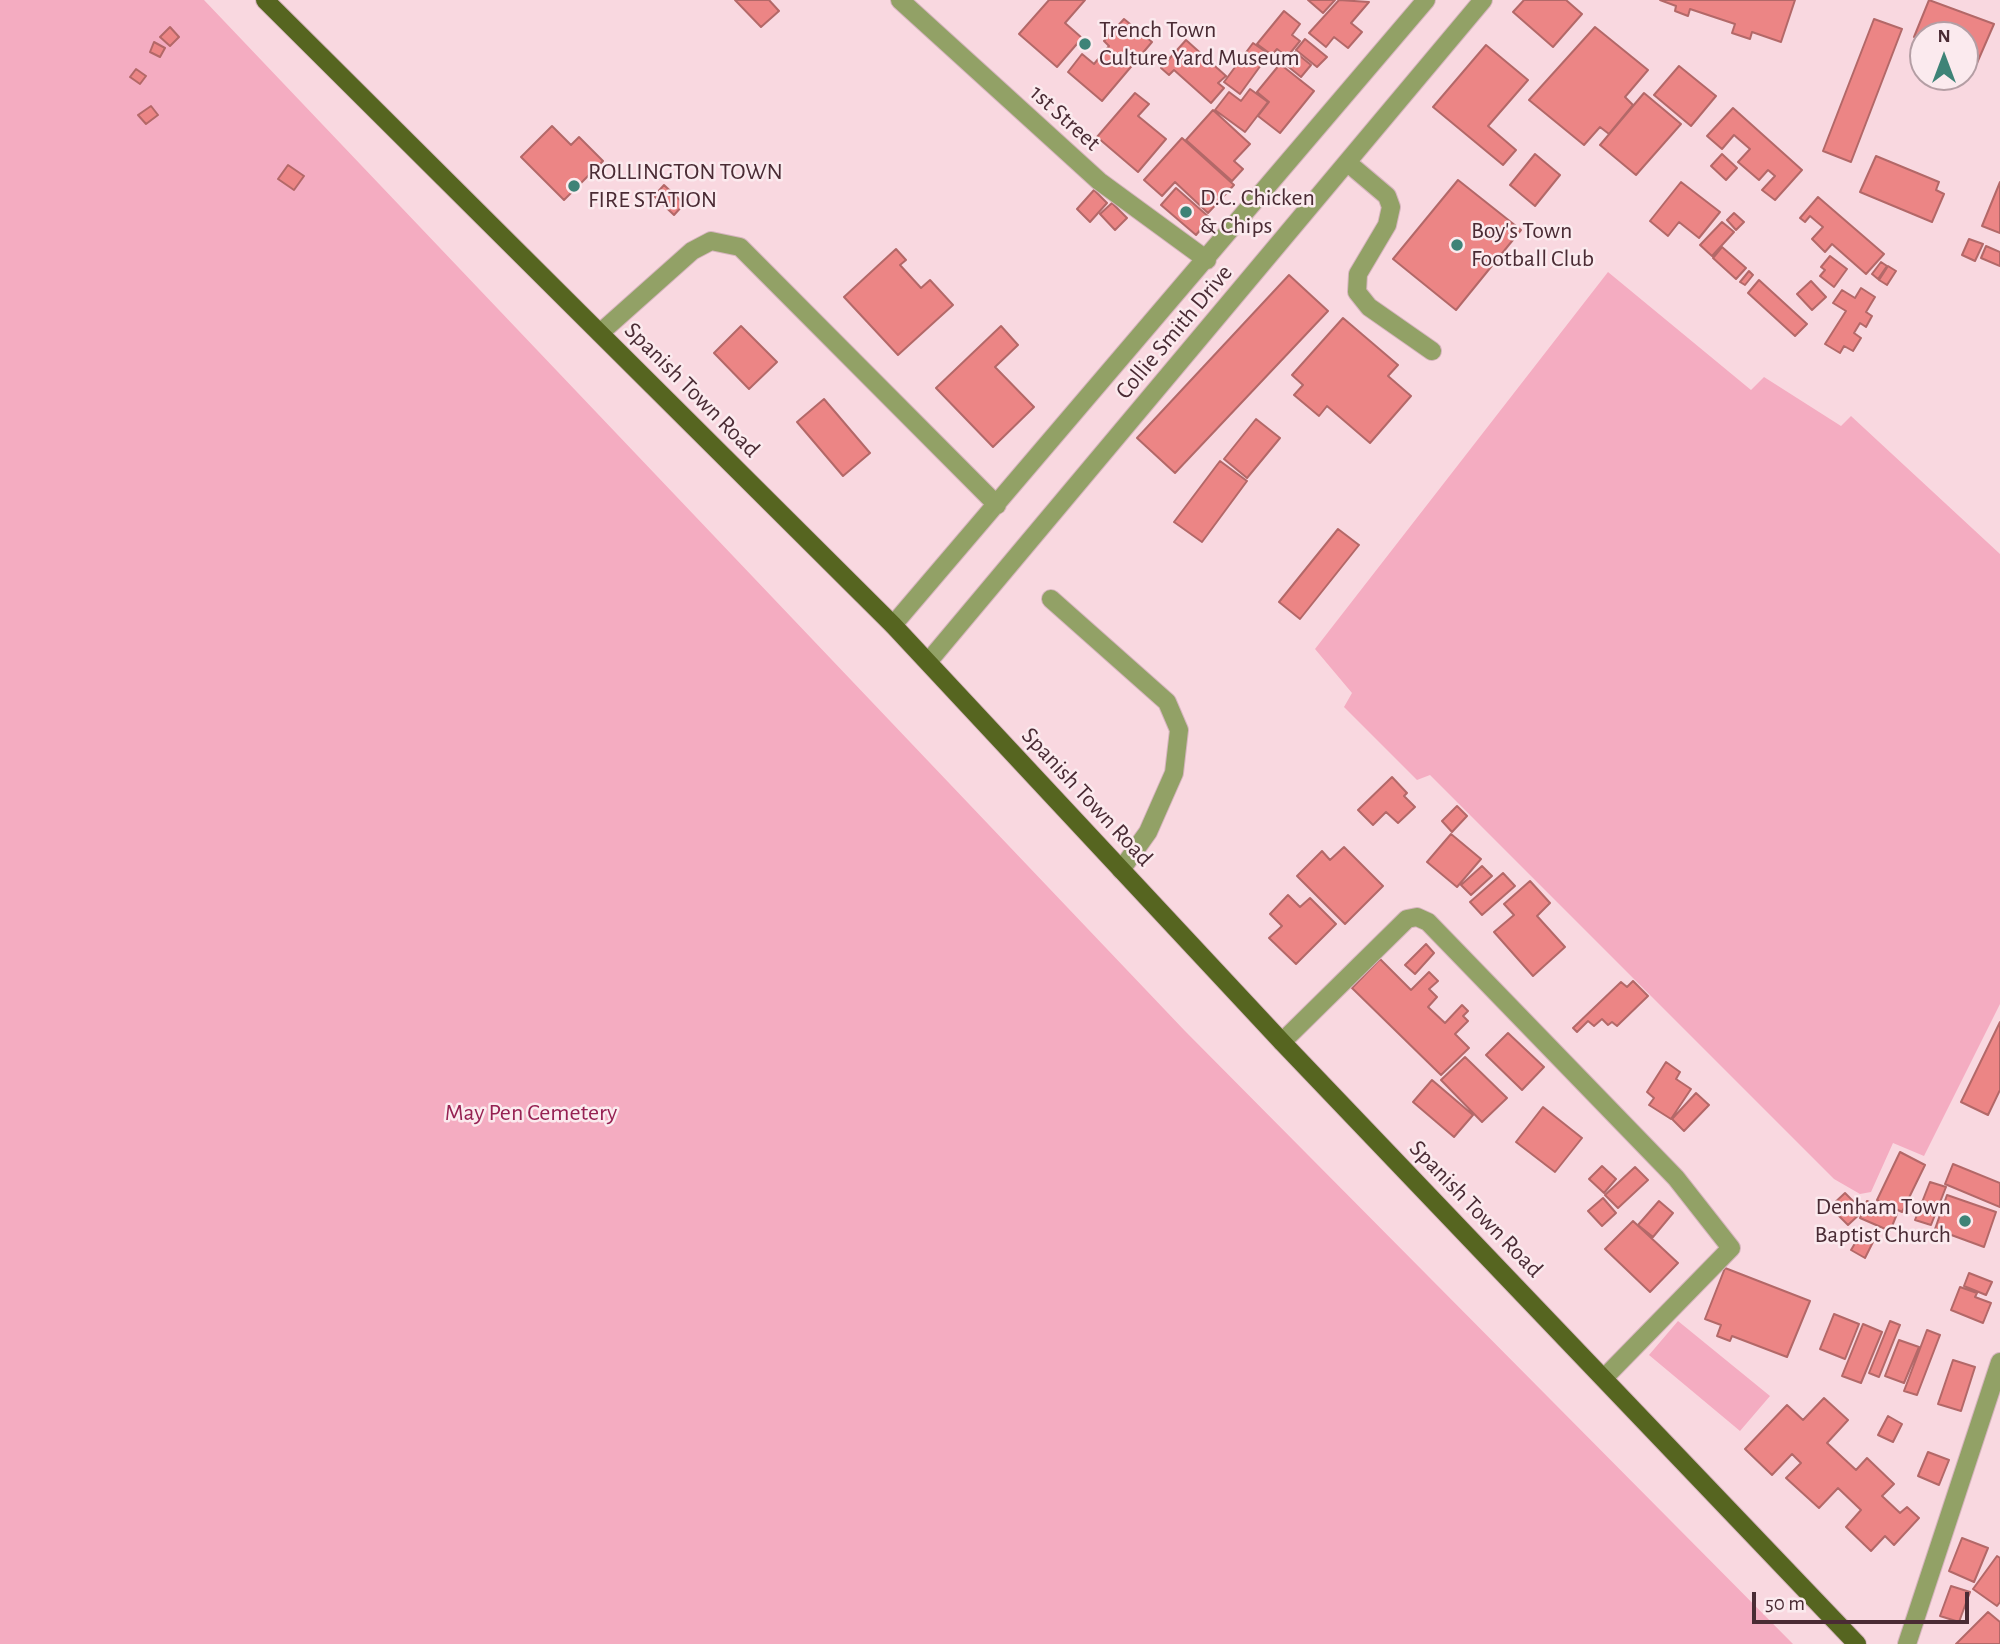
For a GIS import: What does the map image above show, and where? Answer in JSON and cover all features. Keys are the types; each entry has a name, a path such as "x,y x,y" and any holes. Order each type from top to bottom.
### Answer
{"main road":[{"name":"Spanish Town Road","path":"265,0 893,625 1282,1042 1857,1644"}],"street":[{"name":"1st Street","path":"900,0 1099,181 1207,260"},
{"name":"Collie Smith Drive","path":"893,625 1426,0"},
{"name":"Collie Smith Drive","path":"928,662 1483,0"},
{"path":"1348,163 1387,196 1391,207 1387,225 1358,274 1357,292 1369,307 1432,351"},
{"path":"600,333 692,251 711,242 740,247 997,505"},
{"path":"1051,599 1167,702 1179,730 1174,773 1148,832 1121,870"},
{"path":"1282,1042 1407,919 1417,917 1428,922 1676,1178 1731,1248 1604,1378"},
{"path":"1908,1644 2000,1362"}],"green space":[{"name":"May Pen Cemetery","path":"0,0 204,0 1185,1031 1793,1644 0,1644"},
{"path":"1608,272 1751,390 1764,377 1841,426 1851,416 2000,554 2000,1004 1924,1156 1893,1143 1871,1192 1860,1194 1834,1179 1430,775 1417,780 1344,707 1352,693 1315,649"},
{"path":"1678,1321 1770,1396 1740,1431 1649,1355"}],"building":[{"path":"735,0 769,0 779,11 761,27"},
{"path":"1049,0 1085,0 1065,23 1082,38 1057,67 1019,34"},
{"path":"1308,0 1335,0 1323,13"},
{"path":"1339,0 1369,2 1351,23 1362,32 1348,48 1334,37 1326,47 1309,33"},
{"path":"1524,0 1566,0 1582,14 1553,47 1513,12"},
{"path":"1660,0 1795,0 1781,42 1752,32 1750,39 1732,33 1735,24 1690,9 1688,16 1675,11 1676,6"},
{"path":"1929,0 1994,24 1979,58 1979,21 1920,21"},
{"path":"1284,11 1300,24 1292,35 1300,41 1287,57 1277,49 1272,55 1257,44"},
{"path":"1124,19 1152,42 1102,101 1068,72 1082,54 1094,64 1109,46 1104,41"},
{"path":"1874,19 1902,29 1851,162 1823,151"},
{"path":"170,27 179,37 170,46 160,37"},
{"path":"1595,27 1648,70 1625,97 1633,105 1609,134 1600,127 1584,145 1529,100"},
{"path":"1305,39 1327,57 1317,67 1296,50"},
{"path":"1186,40 1226,76 1218,83 1224,88 1211,103 1174,70 1169,75 1161,68"},
{"path":"154,42 165,48 160,57 150,52"},
{"path":"1253,43 1269,54 1240,94 1224,82"},
{"path":"1486,45 1528,80 1488,126 1516,150 1503,165 1433,107"},
{"path":"1295,52 1311,65 1301,77 1285,64"},
{"path":"1280,64 1314,91 1280,133 1258,116 1269,102 1257,92"},
{"path":"1679,66 1716,96 1691,126 1654,95"},
{"path":"136,69 146,76 140,84 130,77"},
{"path":"1250,89 1268,102 1245,132 1215,110 1229,92 1241,101"},
{"path":"1135,93 1149,104 1138,116 1166,139 1138,172 1097,137"},
{"path":"1644,93 1681,124 1636,175 1600,145"},
{"path":"151,106 158,115 146,124 138,115"},
{"path":"1733,108 1802,170 1775,200 1762,190 1775,176 1768,170 1759,180 1738,162 1750,149 1734,135 1722,149 1707,136"},
{"path":"1213,110 1250,144 1234,161 1243,169 1232,181 1186,140"},
{"path":"552,126 571,145 579,137 603,161 564,200 521,157"},
{"path":"1182,138 1234,185 1208,213 1175,182 1162,196 1144,180"},
{"path":"1535,154 1560,175 1535,206 1510,185"},
{"path":"1722,154 1737,168 1726,180 1711,166"},
{"path":"1876,156 1939,182 1936,190 1944,194 1932,222 1860,192"},
{"path":"288,165 304,176 294,190 278,179"},
{"name":"Boy's Town Football Club","path":"1458,180 1521,230 1456,310 1393,259"},
{"path":"1681,182 1720,212 1699,238 1679,222 1668,236 1650,221"},
{"path":"2000,182 2000,233 1982,226"},
{"path":"664,185 684,204 674,215 654,196"},
{"name":"D.C. Chicken & Chips","path":"1176,188 1210,218 1196,235 1161,205"},
{"path":"1094,190 1107,203 1090,222 1077,209"},
{"path":"1818,197 1884,254 1866,274 1832,244 1825,252 1812,239 1823,227 1810,216 1805,222 1800,218"},
{"path":"1112,203 1127,218 1115,230 1100,214"},
{"path":"1734,213 1744,222 1736,230 1727,220"},
{"path":"1722,222 1734,232 1712,256 1700,245"},
{"path":"1969,239 1983,244 1975,261 1962,255"},
{"path":"1986,246 2000,252 2000,266 1981,258"},
{"path":"1722,247 1746,268 1736,279 1713,258"},
{"path":"896,249 906,260 900,265 921,288 930,280 953,305 898,355 844,297"},
{"path":"1830,256 1847,269 1834,287 1820,276 1825,270 1821,267"},
{"path":"1881,262 1887,266 1878,279 1872,274"},
{"path":"1888,266 1896,271 1887,285 1879,280"},
{"path":"1749,271 1753,275 1745,285 1740,282"},
{"path":"1289,275 1328,311 1175,473 1137,438"},
{"path":"1759,280 1807,324 1795,336 1748,293"},
{"path":"1811,281 1826,297 1812,310 1797,294"},
{"path":"1861,288 1875,297 1866,312 1872,316 1866,327 1860,323 1854,333 1861,338 1853,351 1844,346 1840,353 1825,344 1846,311 1833,303 1842,290 1855,298"},
{"path":"1343,318 1398,365 1388,376 1411,396 1370,443 1327,406 1319,416 1294,395 1303,385 1292,375"},
{"path":"741,326 777,362 749,389 714,353"},
{"path":"1001,326 1018,345 995,367 1034,407 993,447 936,388"},
{"path":"824,399 870,453 843,476 797,422"},
{"path":"1256,419 1280,438 1247,478 1224,459"},
{"path":"1220,461 1247,481 1202,542 1174,522"},
{"path":"1338,529 1359,545 1300,619 1279,602"},
{"path":"1392,777 1407,793 1404,796 1415,807 1398,823 1386,812 1373,825 1358,810"},
{"path":"1457,806 1467,816 1452,832 1442,821"},
{"path":"1451,834 1481,859 1457,887 1427,862"},
{"path":"1344,847 1383,886 1345,924 1297,876 1322,851 1330,860"},
{"path":"1482,866 1492,876 1471,895 1461,885"},
{"path":"1503,873 1515,886 1482,915 1470,902"},
{"path":"1530,881 1550,903 1537,916 1565,947 1533,976 1494,932 1514,915 1504,904"},
{"path":"1288,895 1300,907 1310,898 1336,924 1296,964 1269,938 1282,926 1270,914"},
{"path":"1426,944 1434,953 1415,974 1405,965"},
{"path":"1380,959 1411,990 1429,972 1438,981 1429,989 1437,997 1428,1007 1445,1023 1462,1005 1468,1011 1463,1016 1468,1021 1455,1034 1469,1048 1441,1075 1352,988"},
{"path":"1633,981 1648,996 1617,1026 1612,1022 1608,1025 1602,1019 1594,1026 1588,1021 1577,1032 1573,1028 1621,982 1627,987"},
{"path":"2000,1022 2000,1090 1988,1115 1961,1102"},
{"path":"1508,1033 1544,1067 1522,1090 1486,1055"},
{"path":"1465,1057 1507,1098 1482,1122 1441,1080"},
{"path":"1666,1062 1680,1072 1676,1079 1691,1089 1671,1119 1649,1105 1654,1098 1647,1092"},
{"path":"1432,1080 1473,1115 1454,1137 1413,1102"},
{"path":"1696,1093 1709,1105 1684,1131 1672,1119"},
{"path":"1543,1107 1582,1138 1555,1172 1516,1142"},
{"path":"1900,1152 1925,1165 1902,1212 1877,1200"},
{"path":"1953,1164 2000,1183 2000,1207 1945,1184"},
{"path":"1602,1166 1616,1179 1604,1193 1589,1179"},
{"path":"1635,1167 1648,1180 1618,1208 1605,1195"},
{"path":"1930,1182 1946,1187 1931,1225 1915,1220"},
{"path":"1845,1193 1863,1211 1848,1225 1830,1207"},
{"name":"Denham Town Baptist Church","path":"1947,1195 1996,1212 1984,1247 1935,1229"},
{"path":"1603,1198 1616,1213 1602,1226 1588,1211"},
{"path":"1659,1201 1673,1213 1653,1237 1638,1225"},
{"path":"1867,1201 1897,1214 1890,1231 1860,1218"},
{"path":"1633,1221 1678,1263 1650,1292 1605,1249"},
{"path":"1860,1235 1873,1242 1865,1258 1851,1250"},
{"path":"1725,1268 1810,1301 1787,1357 1732,1336 1730,1341 1717,1336 1721,1325 1705,1319"},
{"path":"1969,1273 1992,1282 1986,1295 1964,1286"},
{"path":"1960,1287 1977,1293 1975,1297 1991,1303 1983,1323 1951,1310"},
{"path":"1834,1314 1859,1324 1845,1359 1820,1349"},
{"path":"1890,1321 1900,1325 1879,1377 1869,1373"},
{"path":"1863,1324 1882,1332 1861,1383 1842,1376"},
{"path":"1927,1330 1940,1335 1917,1395 1904,1391"},
{"path":"1899,1340 1919,1347 1904,1383 1885,1376"},
{"path":"1953,1360 1975,1367 1961,1411 1938,1404"},
{"path":"1824,1398 1848,1420 1827,1443 1856,1470 1867,1458 1894,1484 1882,1496 1900,1513 1907,1507 1919,1518 1894,1545 1885,1536 1871,1551 1846,1527 1861,1510 1838,1488 1819,1508 1786,1478 1801,1463 1792,1454 1772,1475 1745,1449 1787,1405 1803,1420"},
{"path":"1888,1416 1902,1424 1893,1442 1878,1435"},
{"path":"1928,1452 1949,1460 1939,1485 1918,1476"},
{"path":"1962,1538 1988,1548 1974,1582 1949,1571"},
{"path":"1997,1556 2000,1558 2000,1602 1997,1606 1973,1589"},
{"path":"1951,1586 1970,1592 1959,1622 1940,1616"},
{"path":"1988,1612 2000,1622 2000,1644 1956,1644"}],"place":[{"name":"Trench Town Culture Yard Museum","path":"1085,44"},
{"name":"ROLLINGTON TOWN FIRE STATION","path":"574,186"},
{"name":"D.C. Chicken & Chips","path":"1186,212"},
{"name":"Boy's Town Football Club","path":"1457,245"},
{"name":"Denham Town Baptist Church","path":"1965,1221"}]}
